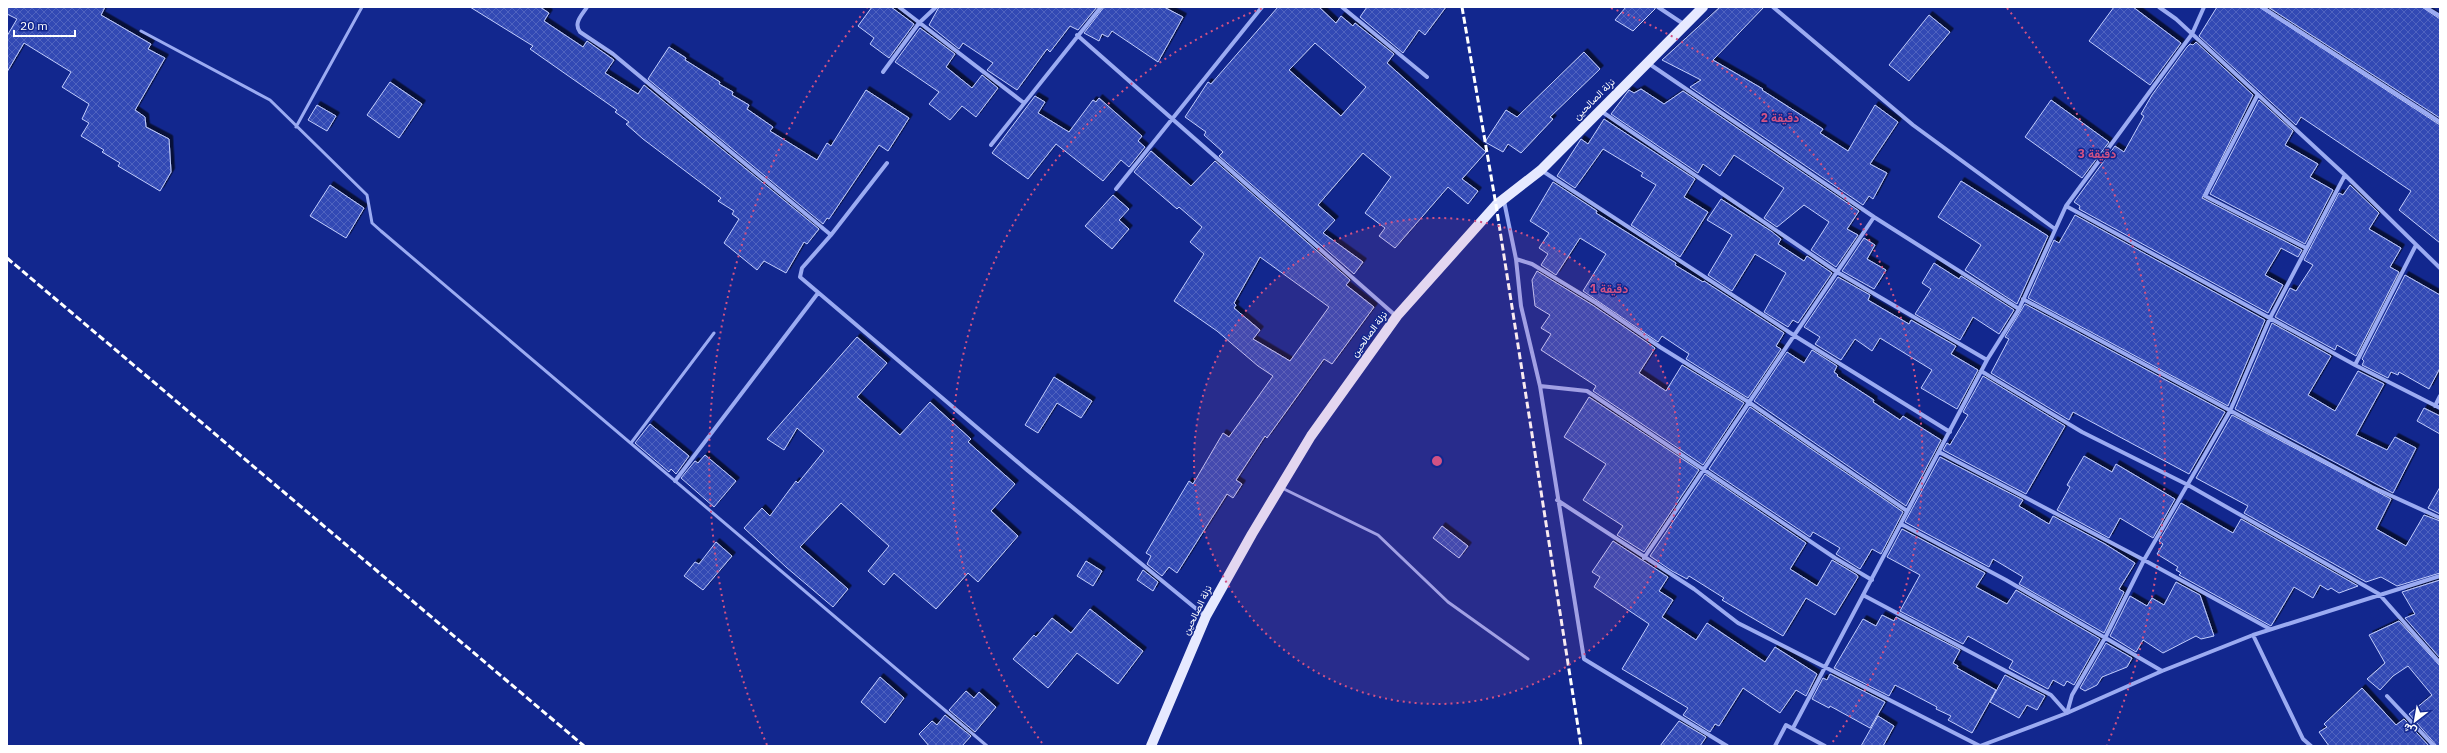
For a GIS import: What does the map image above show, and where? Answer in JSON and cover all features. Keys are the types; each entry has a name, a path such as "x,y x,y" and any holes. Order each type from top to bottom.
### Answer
{"main road":[{"name":"نزلة الصالحين","path":"1151,746 1206,616 1311,436 1397,316 1464,239 1504,198 1541,170 1703,7"}],"street":[{"path":"588,7 577,22 577,28 580,32 613,54 831,235"},
{"path":"899,7 1024,103"},
{"path":"883,72 919,22 936,7"},
{"path":"992,145 1077,35 1101,7"},
{"path":"1116,189 1262,7"},
{"path":"1342,7 1428,77"},
{"path":"1658,7 1685,25"},
{"path":"1773,7 1913,125 2054,229"},
{"path":"2159,7 2192,34 2257,96 2344,175 2440,268"},
{"path":"1793,728 1824,667 1872,580 1900,524 1940,452 1981,371 2019,309 2054,229 2066,206 2192,34 2204,7"},
{"path":"2262,7 2440,122"},
{"path":"2425,7 2440,16"},
{"path":"1077,35 1397,316"},
{"path":"1648,63 1874,217 2019,309"},
{"path":"2257,96 2205,196 2306,248"},
{"path":"1599,110 1837,272 1987,360"},
{"path":"887,163 800,272 800,277 1027,470 1206,616"},
{"path":"1541,170 1795,336 1950,432"},
{"path":"2067,713 2072,695 2105,638 2144,560 2230,411 2270,318 2344,175"},
{"path":"1504,198 1516,259 1521,306 1540,386 1557,500 1584,658 1727,746"},
{"path":"2066,206 2355,365 2440,408"},
{"path":"1644,558 1750,403 1874,217"},
{"path":"2355,365 2416,245"},
{"path":"1516,259 1532,264 1596,303 1691,367 1750,403 1907,511"},
{"path":"675,481 818,293"},
{"path":"2023,299 2372,487 2440,518"},
{"path":"1981,371 2082,432 2188,485 2379,594 2440,663"},
{"path":"1540,386 1587,391 1705,469 1829,554 1872,580"},
{"path":"2435,406 2440,396"},
{"path":"1940,452 2144,560 2270,629"},
{"path":"1557,500 1644,558 1694,589 1738,623 1980,746 2067,713 2162,671 2253,635 2440,576"},
{"path":"1900,524 2006,580 2162,671"},
{"path":"1863,595 2051,695 2067,713"},
{"path":"2253,635 2306,746"},
{"path":"2387,696 2434,746"},
{"path":"1774,746 1786,725 1826,746"},
{"path":"2303,739 2311,746"}],"lane":[{"path":"296,127 362,7"},
{"path":"141,31 270,100 296,127 367,194 372,223 381,232 987,746"},
{"path":"631,443 714,333"},
{"path":"1280,487 1378,535 1448,602 1528,659"}],"building":[{"path":"7,7 105,7 101,15 151,44 148,49 165,58 135,110 145,117 146,127 169,139 171,172 160,191 118,166 120,163 102,152 104,150 81,136 89,123 82,119 89,104 62,87 71,72 24,43 7,72 7,36 17,19 7,14"},
{"path":"470,7 540,7 549,13 544,21 583,47 587,41 614,60 605,73 638,94 644,85 819,229 807,244 804,242 786,273 764,261 757,270 724,243 739,219 732,214 734,211 718,201 721,198 643,139 626,124 629,122 615,112 617,110 530,49 533,46"},
{"path":"872,7 891,7 914,24 889,58 870,44 874,38 858,26"},
{"path":"939,7 1097,7 1078,30 1070,26 1050,52 1047,49 1017,90 987,70 993,63 963,43 959,49 929,25"},
{"path":"1104,7 1164,7 1183,17 1158,62 1112,31 1108,37 1102,34 1099,41 1084,33"},
{"path":"1278,7 1319,7 1336,23 1341,16 1353,26 1355,23 1394,54 1387,63 1486,152 1462,179 1478,191 1468,204 1448,187 1395,248 1379,236 1385,228 1365,213 1391,177 1363,153 1318,205 1335,220 1323,233 1363,262 1354,274 1219,156 1223,152 1204,135 1206,132 1185,117 1208,82 1211,84","holes":["1315,43 1366,87 1341,116 1289,70"]},
{"path":"1367,7 1446,7 1425,35 1419,30 1403,53 1360,17"},
{"path":"1626,7 1655,7 1655,9 1633,31 1615,20"},
{"path":"1720,7 1764,7 1713,60 1763,89 1762,90 1823,129 1820,133 1848,151 1875,105 1898,122 1870,164 1887,173 1873,199 1869,196 1863,205 1690,87 1701,80 1662,60"},
{"path":"2114,7 2133,7 2181,43 2150,85 2089,41"},
{"path":"2217,7 2259,7 2440,125 2440,243 2399,210 2411,191 2301,117 2296,125 2199,36"},
{"path":"2268,7 2422,7 2440,19 2440,118"},
{"path":"1929,15 1950,32 1909,81 1889,65"},
{"path":"920,28 955,54 946,67 972,88 982,75 998,88 976,117 962,106 950,120 929,104 939,92 895,62"},
{"path":"2196,42 2253,95 2202,198 2302,250 2298,257 2281,248 2265,275 2283,285 2268,313 2079,209 2080,206 2074,202 2115,146 2124,152 2144,116 2141,114 2152,95 2187,47"},
{"path":"669,47 686,58 685,60 720,82 719,84 733,92 732,95 749,105 747,109 773,127 770,131 817,160 827,143 831,146 866,90 909,118 888,151 879,145 829,219 827,218 823,224 648,79"},
{"path":"1584,52 1600,69 1550,117 1553,119 1521,153 1508,144 1503,152 1485,142 1506,110 1517,117"},
{"path":"390,82 422,104 399,138 367,115"},
{"path":"1641,89 1664,104 1683,91 1859,211 1847,229 1858,235 1836,267 1811,250 1829,222 1804,205 1777,227 1764,218 1784,188 1734,155 1720,176 1703,164 1698,173 1611,114 1629,90 1634,93"},
{"path":"1035,96 1045,102 1038,113 1069,132 1093,100 1096,102 1099,98 1142,136 1138,141 1145,147 1129,167 1121,160 1103,181 1056,144 1028,179 992,153"},
{"path":"2051,100 2109,142 2082,178 2025,137"},
{"path":"2259,100 2293,131 2285,145 2318,164 2310,177 2333,190 2305,244 2210,194"},
{"path":"317,105 336,116 327,131 308,120"},
{"path":"1604,119 1695,179 1684,197 1708,212 1680,257 1631,225 1656,185 1641,176 1643,173 1603,149 1575,188 1557,176 1581,139 1588,144"},
{"path":"1151,151 1191,186 1215,161 1350,280 1346,285 1374,307 1332,364 1324,359 1267,438 1265,436 1236,480 1242,484 1233,498 1227,494 1177,573 1169,567 1162,576 1147,564 1151,556 1146,553 1189,481 1193,484 1223,433 1229,437 1273,376 1258,366 1217,331 1174,301 1204,254 1190,242 1202,227 1179,207 1177,209 1134,172","holes":["1260,257 1329,307 1290,361 1253,339 1260,330 1234,308 1236,305 1234,303"]},
{"path":"1961,181 2048,236 2017,304 1965,270 1981,245 1938,217"},
{"path":"1553,182 1597,211 1596,213 1676,263 1675,265 1703,282 1704,281 1784,333 1776,346 1781,349 1748,398 1686,359 1689,354 1662,336 1658,342 1583,291 1606,254 1580,238 1556,275 1541,265 1548,254 1539,248 1549,233 1530,221"},
{"path":"330,185 364,208 346,238 310,216"},
{"path":"2350,185 2379,213 2369,229 2401,248 2390,267 2399,272 2356,356 2337,345 2335,350 2275,317 2290,288 2296,291 2313,265 2304,260 2339,193 2343,195"},
{"path":"1113,195 1129,209 1119,220 1129,229 1112,249 1085,226"},
{"path":"1721,199 1771,231 1781,239 1778,244 1804,261 1807,256 1832,273 1798,323 1793,320 1788,327 1764,312 1786,273 1755,254 1732,291 1708,275 1732,235 1707,220"},
{"path":"2075,215 2265,320 2228,406 2028,298 2054,240 2059,243"},
{"path":"1864,238 1875,245 1867,259 1886,270 1874,289 1842,271"},
{"path":"1934,263 1959,279 1961,276 2014,310 1999,334 1973,317 1960,340 1915,314 1931,289 1922,283"},
{"path":"1537,271 1594,306 1655,348 1639,373 1666,391 1682,365 1744,403 1703,465 1593,391 1596,386 1541,350 1551,334 1541,328 1550,315 1535,306 1532,280"},
{"path":"2405,275 2440,295 2440,368 2429,389 2399,372 2398,375 2391,372 2388,378 2362,365 2364,361 2362,359"},
{"path":"1838,277 1870,295 1868,300 1909,324 1911,320 1956,346 1951,354 1978,370 1957,409 1921,388 1932,370 1880,338 1872,351 1855,339 1841,360 1815,344 1820,337 1804,327"},
{"path":"2025,304 2225,412 2189,474 2073,412 2069,420 1991,373 2009,339 2005,337"},
{"path":"2272,323 2331,356 2308,395 2335,411 2358,371 2384,384 2356,435 2387,450 2395,437 2416,448 2393,493 2235,409"},
{"path":"857,337 887,363 857,397 900,435 930,402 971,439 968,442 1015,484 991,511 1018,536 978,582 968,573 936,609 894,573 884,585 868,571 889,546 841,503 800,547 848,589 833,607 786,567 744,528 762,508 770,516 796,481 798,483 824,451 797,428 784,450 767,439"},
{"path":"1812,350 1837,366 1834,372 1838,375 1837,376 1874,400 1873,402 1900,420 1903,416 1941,440 1906,506 1754,401 1787,352 1804,363"},
{"path":"1983,376 2065,426 2026,494 1943,450 1947,443 1950,445 1968,415 1963,412"},
{"path":"1054,377 1092,401 1081,418 1057,403 1038,433 1025,425"},
{"path":"1589,397 1699,470 1644,552 1617,535 1623,526 1583,500 1606,464 1564,437"},
{"path":"1750,407 1903,512 1881,554 1872,549 1860,569 1836,554 1840,548 1813,532 1810,537 1709,469"},
{"path":"2424,408 2440,416 2440,434 2417,421"},
{"path":"2232,415 2391,499 2376,529 2406,546 2424,515 2440,521 2440,573 2397,586 2381,577 2366,582 2244,513 2248,506 2196,478"},
{"path":"650,424 689,456 676,474 671,469 669,472 635,443"},
{"path":"705,455 736,481 714,507 681,478 695,461 698,463"},
{"path":"2084,456 2112,472 2116,464 2175,499 2153,538 2120,518 2109,538 2057,510 2070,487 2067,485"},
{"path":"1940,457 2023,500 2019,506 2049,524 2053,516 2105,544 2135,563 2119,589 2124,592 2104,633 2019,584 2023,577 1993,559 1989,567 1905,522"},
{"path":"1705,474 1806,543 1790,569 1817,586 1832,560 1857,575 1858,577 1835,615 1806,598 1783,636 1722,600 1724,598 1689,576 1687,579 1650,556"},
{"path":"2440,487 2440,514 2428,508"},
{"path":"2181,503 2233,533 2241,519 2358,586 2339,593 2331,588 2328,590 2320,585 2313,598 2294,587 2271,626 2179,575 2181,573 2176,570 2178,567 2157,554 2163,544 2159,541"},
{"path":"1442,526 1468,546 1459,558 1433,538"},
{"path":"1902,529 1985,573 1976,587 2007,604 2016,590 2100,639 2074,685 2067,681 2064,686 2053,680 2048,689 2009,668 2013,661 1968,636 1963,644 1900,611 1920,575 1887,557"},
{"path":"1613,541 1668,577 1659,591 1673,600 1662,617 1696,640 1707,623 1765,662 1775,647 1817,674 1806,696 1796,690 1780,713 1743,688 1719,726 1715,724 1710,732 1683,715 1688,708 1622,669 1649,624 1594,587 1600,577 1592,572"},
{"path":"716,542 732,556 703,590 684,576 695,562 699,564"},
{"path":"1086,561 1102,571 1093,586 1077,576"},
{"path":"1143,570 1158,582 1153,591 1137,580"},
{"path":"2440,580 2440,658 2405,618 2415,614 2402,592"},
{"path":"2176,582 2200,595 2214,636 2201,639 2196,636 2163,653 2143,640 2136,652 2110,636 2130,596 2147,606 2152,598 2164,605"},
{"path":"1090,609 1143,651 1118,684 1077,653 1048,688 1013,659 1034,635 1036,637 1052,618 1071,633"},
{"path":"1882,615 1894,621 1896,617 1960,650 1953,663 1958,666 1957,668 1996,690 1972,733 1948,720 1951,716 1936,709 1937,707 1895,685 1889,696 1834,668 1863,619 1876,626"},
{"path":"2399,621 2440,666 2440,746 2437,746 2409,714 2432,695 2408,666 2393,676 2380,690 2367,679 2385,663 2369,635"},
{"path":"2106,643 2132,658 2127,667 2102,677 2097,685 2085,691 2080,688"},
{"path":"1830,674 1885,702 1870,728 1830,706 1829,708 1812,699 1823,678 1827,680"},
{"path":"2005,675 2045,696 2037,710 2027,705 2019,718 1990,702"},
{"path":"880,677 904,698 885,723 861,702"},
{"path":"2362,688 2396,725 2404,719 2429,746 2329,746 2319,732 2327,727 2324,724"},
{"path":"966,691 974,698 979,692 996,707 975,732 949,710"},
{"path":"945,715 971,736 962,746 929,746 919,734 932,721 937,725"},
{"path":"1878,716 1894,726 1883,746 1861,746"},
{"path":"1679,721 1706,737 1700,746 1660,746"}],"railway":[{"path":"1462,7 1496,205 1581,746"},
{"path":"7,258 584,746"}]}
